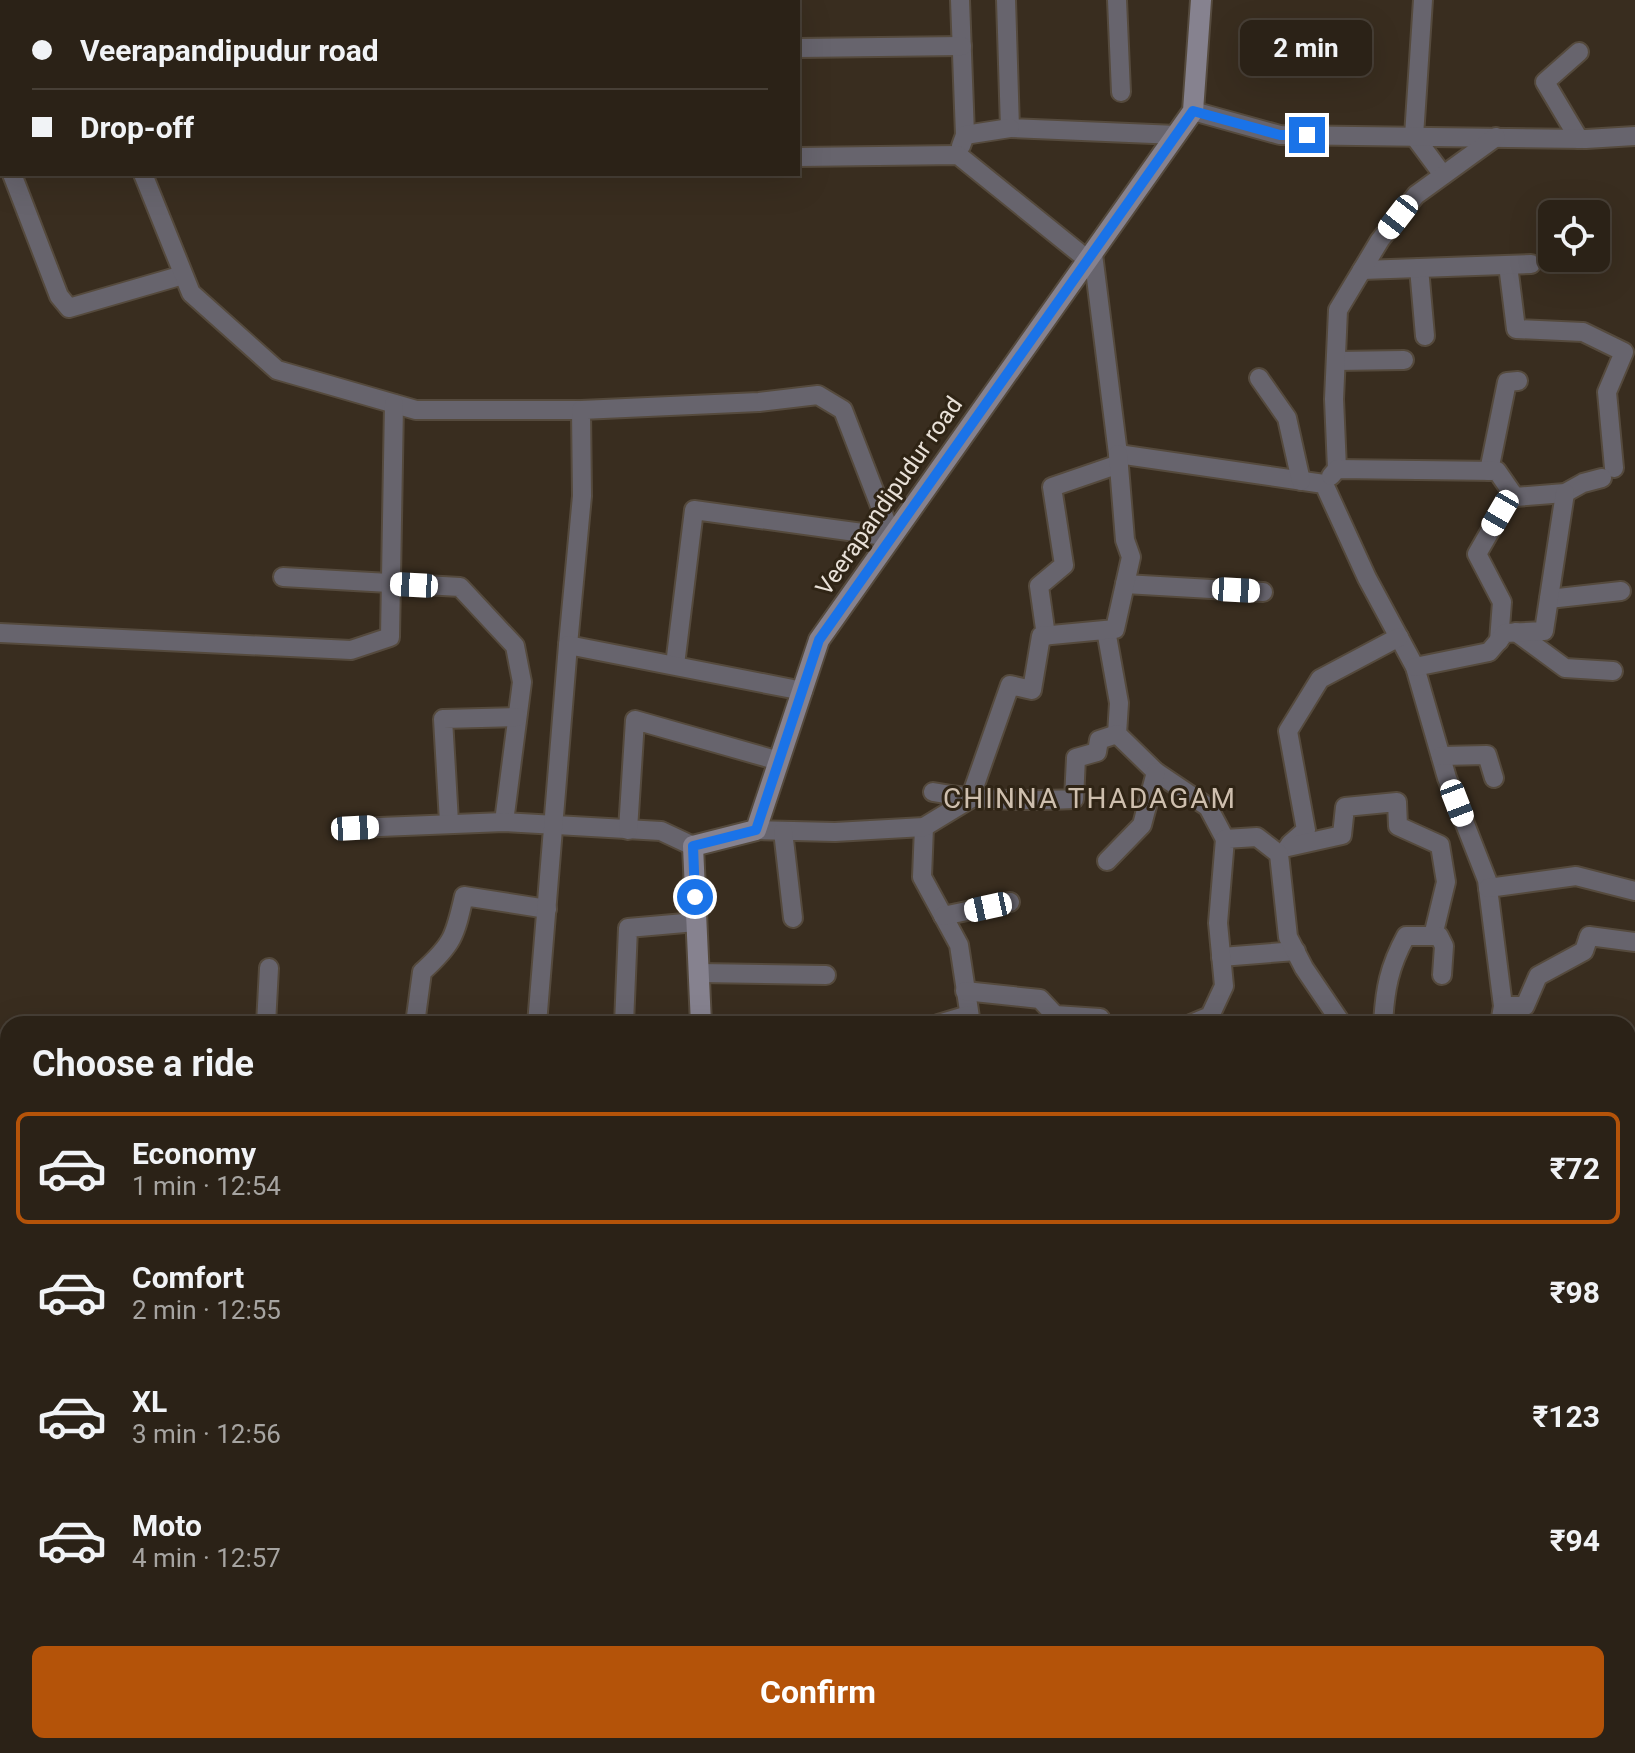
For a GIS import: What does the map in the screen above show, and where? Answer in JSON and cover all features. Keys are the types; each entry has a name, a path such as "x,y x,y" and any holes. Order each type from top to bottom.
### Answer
{"street":[{"path":"958,155 965,135 960,0"},
{"path":"1006,0 1010,128"},
{"path":"1117,0 1121,92"},
{"name":"Veerapandipudur road","path":"756,830 819,640 1193,111 1201,0"},
{"path":"1423,0 1414,136 1443,175"},
{"path":"800,48 962,46"},
{"path":"1579,52 1545,82 1579,139"},
{"path":"1193,111 1280,135 1579,139 1635,136"},
{"path":"965,135 1010,128 1177,135"},
{"path":"1324,484 1337,469 1334,399 1338,310 1380,240 1416,195 1496,137"},
{"path":"355,828 504,822 661,831 693,846 756,830 835,832 924,827 970,799 1010,685 1032,690 1041,636 1115,629 1131,557 1125,540 1119,459 1091,257 958,155 800,157"},
{"path":"13,176 59,296 69,308 183,275"},
{"path":"144,176 191,293 277,370 416,410 581,410 759,402 818,395 843,410 892,537 694,510 675,665"},
{"path":"1362,270 1531,264"},
{"path":"1337,469 1497,471 1515,497 1565,493 1608,473 1607,392 1629,350 1583,332 1516,329 1508,265"},
{"path":"1419,268 1425,336"},
{"path":"1336,361 1404,360"},
{"path":"1259,378 1287,418 1301,481"},
{"path":"1489,471 1507,382 1518,381"},
{"path":"0,633 351,650 390,637 394,404"},
{"path":"538,1016 582,496 581,410"},
{"path":"1046,636 1039,586 1064,565 1052,487 1119,459 1324,484"},
{"path":"1324,484 1367,578 1415,667 1441,756 1488,888 1502,1015 1525,1006 1538,976 1584,951 1589,936 1635,942"},
{"path":"1499,641 1502,602 1477,554 1512,493"},
{"path":"1415,667 1489,652 1505,633 1544,631 1565,493"},
{"path":"283,577 460,587 515,646 522,682 504,822"},
{"path":"1125,584 1263,592"},
{"path":"1549,599 1621,591"},
{"path":"1106,630 1119,703 1117,734 1156,772 1208,807 1225,839 1218,923 1224,986 1210,1016"},
{"path":"1516,632 1565,668 1613,671"},
{"path":"1283,850 1306,830 1288,731 1320,679 1399,637"},
{"path":"568,645 803,691"},
{"path":"449,822 443,719 517,717"},
{"path":"628,830 635,720 779,761"},
{"path":"933,792 970,799 1074,799 1076,758 1097,752 1099,740 1117,734"},
{"path":"1441,756 1487,755 1494,778"},
{"path":"1107,861 1142,825 1156,772"},
{"path":"1225,839 1257,837 1283,850 1342,835 1345,807 1397,802 1398,826 1440,845 1446,882 1433,936"},
{"path":"924,827 922,877 959,945 969,1016"},
{"path":"783,831 793,918"},
{"path":"693,846 701,1016"},
{"path":"1283,850 1288,937 1337,1016"},
{"path":"1488,888 1576,876 1635,891"},
{"path":"416,1016 422,972 445,951 455,936 464,896 547,909"},
{"path":"943,916 1010,902"},
{"path":"624,1016 628,928 696,922"},
{"path":"1383,1016 1391,963 1406,936 1439,936 1444,946 1442,975"},
{"path":"1221,957 1296,951"},
{"path":"266,1016 269,968"},
{"path":"699,973 826,975"},
{"path":"965,991 1040,999 1055,1015 1070,1016"}],"district":[{"name":"CHINNA THADAGAM","path":"1090,798"}],"route":[{"path":"695,897 693,846 756,830 819,640 1193,111 1280,135 1307,135"}]}
